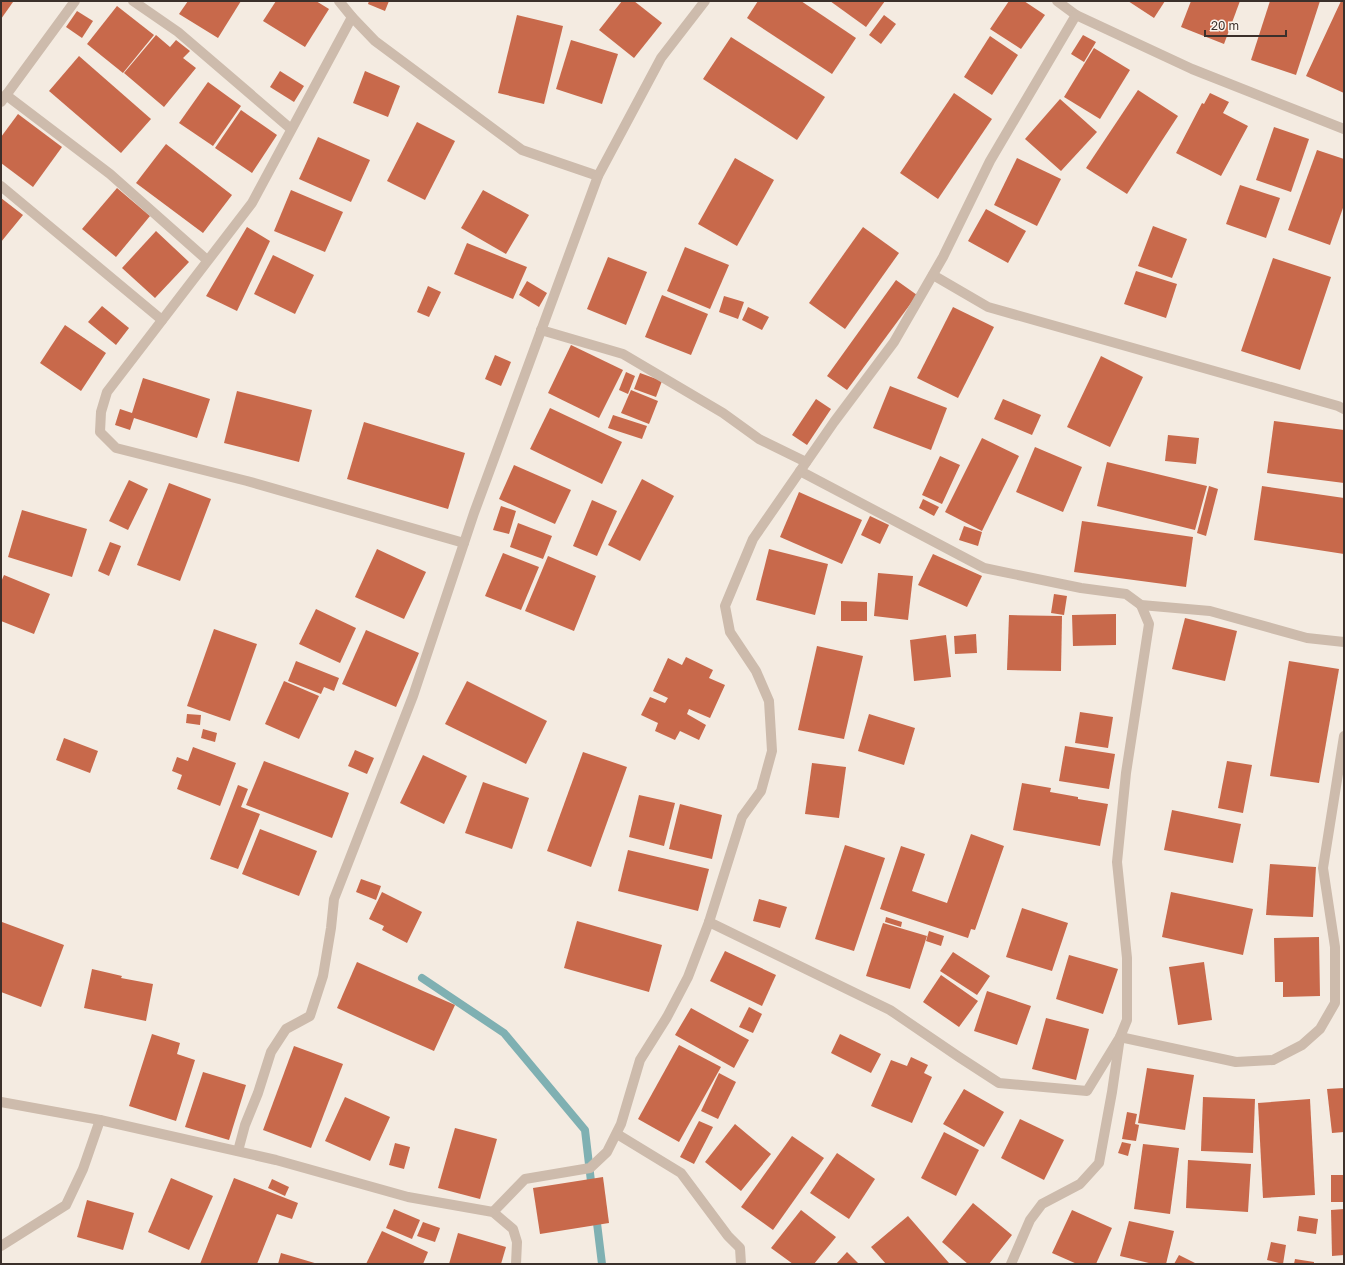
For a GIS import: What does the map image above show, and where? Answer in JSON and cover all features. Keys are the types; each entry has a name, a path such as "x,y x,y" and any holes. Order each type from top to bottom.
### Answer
{"street":[{"path":"75,1 3,99 110,174 207,260"},
{"path":"133,1 178,32 291,129"},
{"path":"339,1 375,42 522,150 598,176"},
{"path":"238,1151 245,1125 258,1093 271,1052 286,1029 310,1016 323,976 334,899 413,696 474,513 540,330 598,176 661,58 705,1"},
{"path":"1057,1 1076,15 1192,69 1344,129"},
{"path":"493,1212 525,1179 590,1168 608,1152 617,1134 640,1060 667,1017 688,977 709,922 742,817 761,791 772,750 769,701 756,671 730,632 725,606 753,540 834,422 894,342 943,257 990,161 1076,15"},
{"path":"352,17 252,203 107,392 101,412 100,432 116,448 247,481 464,543"},
{"path":"1,186 162,320"},
{"path":"933,275 988,307 1338,406 1344,409"},
{"path":"540,330 623,354 723,413 759,438 806,462"},
{"path":"709,922 890,1010 999,1083 1087,1091 1120,1037 1127,1020 1127,958 1117,862 1126,773 1149,624 1141,605 1126,594 1081,588 984,568 800,471"},
{"path":"1141,605 1210,611 1307,638 1344,642"},
{"path":"1120,1037 1236,1062 1273,1060 1302,1045 1320,1028 1335,1003 1339,947 1323,868 1344,736"},
{"path":"1011,1264 1030,1220 1042,1204 1080,1184 1099,1163 1120,1037"},
{"path":"1,1102 100,1120 276,1160 408,1197 493,1212 512,1229 517,1242 516,1264"},
{"path":"1,1246 66,1205 83,1169 100,1120"},
{"path":"617,1134 681,1173 728,1236 740,1248 741,1264"}],"building":[{"path":"1,1 13,2 1,19"},
{"path":"188,1 241,1 218,38 179,14"},
{"path":"276,1 316,1 329,9 305,47 263,21"},
{"path":"369,1 389,1 385,11 368,4"},
{"path":"622,1 634,1 662,23 634,58 599,30"},
{"path":"758,1 801,1 856,38 832,74 747,18"},
{"path":"830,1 885,1 866,27"},
{"path":"1009,1 1024,1 1045,15 1021,49 990,29"},
{"path":"1128,1 1165,1 1154,18"},
{"path":"1191,1 1240,1 1224,44 1181,27"},
{"path":"1270,1 1320,1 1296,75 1251,60"},
{"path":"1341,1 1344,1 1344,93 1306,76"},
{"path":"117,6 154,35 123,73 87,44"},
{"path":"77,11 93,21 82,38 66,27"},
{"path":"517,15 563,26 544,104 498,93"},
{"path":"884,15 896,24 881,44 869,35"},
{"path":"156,35 170,47 176,40 190,51 183,58 196,68 164,107 124,73"},
{"path":"1083,35 1096,42 1084,62 1071,54"},
{"path":"990,36 1018,55 992,95 964,77"},
{"path":"731,37 825,97 797,140 703,79"},
{"path":"571,40 618,54 602,104 556,89"},
{"path":"1094,48 1130,70 1100,119 1064,97"},
{"path":"79,56 151,119 121,153 49,91"},
{"path":"280,71 304,86 294,102 270,87"},
{"path":"365,71 400,86 388,117 353,103"},
{"path":"208,82 241,106 213,146 179,123"},
{"path":"1138,90 1178,116 1127,194 1086,168"},
{"path":"954,93 992,119 938,199 900,173"},
{"path":"1210,93 1229,102 1223,113 1248,126 1221,176 1176,153 1202,103 1204,104"},
{"path":"1060,99 1097,132 1061,171 1025,139"},
{"path":"241,110 277,135 252,173 215,148"},
{"path":"18,114 62,147 33,187 1,163 1,137"},
{"path":"417,122 455,141 425,200 387,181"},
{"path":"1274,127 1309,139 1291,192 1256,180"},
{"path":"318,137 370,160 351,202 299,179"},
{"path":"166,144 232,195 203,233 136,183"},
{"path":"1317,150 1344,159 1344,205 1330,245 1288,230"},
{"path":"735,158 774,180 737,246 698,224"},
{"path":"1017,158 1061,179 1037,226 994,205"},
{"path":"1240,185 1280,198 1266,238 1226,224"},
{"path":"117,188 150,216 116,257 82,229"},
{"path":"291,190 343,212 325,252 274,231"},
{"path":"483,190 529,215 506,254 461,228"},
{"path":"1,198 23,215 1,242"},
{"path":"986,209 1026,231 1008,263 968,241"},
{"path":"1153,226 1187,239 1172,278 1138,266"},
{"path":"247,227 270,241 237,311 206,296"},
{"path":"863,227 899,253 845,329 809,303"},
{"path":"156,231 189,262 155,298 122,268"},
{"path":"467,243 527,267 513,299 454,274"},
{"path":"685,247 729,265 710,309 667,291"},
{"path":"273,255 314,275 295,314 254,294"},
{"path":"608,257 647,272 626,325 587,309"},
{"path":"1273,258 1331,277 1300,370 1241,351"},
{"path":"1136,271 1177,284 1166,318 1124,304"},
{"path":"896,280 917,295 847,390 827,376"},
{"path":"527,281 547,293 539,307 519,295"},
{"path":"428,286 441,292 429,317 417,312"},
{"path":"662,295 708,314 691,355 645,337"},
{"path":"724,296 744,302 738,319 719,312"},
{"path":"102,306 129,328 116,345 88,322"},
{"path":"748,307 769,317 762,330 742,320"},
{"path":"953,307 994,327 958,398 917,378"},
{"path":"65,325 106,353 81,391 40,363"},
{"path":"571,345 623,370 599,418 548,393"},
{"path":"495,355 511,362 501,386 485,379"},
{"path":"1101,356 1143,377 1110,447 1067,427"},
{"path":"626,372 635,376 628,394 619,390"},
{"path":"640,373 662,381 656,397 634,389"},
{"path":"143,378 210,399 197,438 134,418 130,430 115,425 120,409 132,413"},
{"path":"890,386 947,408 931,450 873,428"},
{"path":"631,390 658,401 649,424 621,413"},
{"path":"237,391 312,410 299,462 224,443"},
{"path":"816,399 831,409 807,445 792,435"},
{"path":"1003,399 1041,415 1032,435 994,419"},
{"path":"550,408 622,442 602,484 530,449"},
{"path":"613,415 647,426 642,439 608,428"},
{"path":"1274,421 1344,430 1344,483 1267,473"},
{"path":"364,422 465,453 448,509 347,479"},
{"path":"1168,435 1199,438 1196,464 1165,461"},
{"path":"982,438 1019,456 982,531 945,512"},
{"path":"1035,447 1082,467 1063,512 1016,492"},
{"path":"940,456 960,465 942,504 922,495"},
{"path":"1107,462 1207,486 1195,530 1097,506"},
{"path":"514,465 571,490 555,524 499,499"},
{"path":"642,479 674,496 640,561 608,545"},
{"path":"129,480 148,489 128,530 109,521"},
{"path":"169,483 211,499 180,581 137,565"},
{"path":"1209,486 1218,489 1206,536 1197,533"},
{"path":"1262,486 1344,498 1344,554 1254,540"},
{"path":"799,492 862,520 842,564 780,537"},
{"path":"923,499 939,507 934,516 919,508"},
{"path":"592,500 617,511 597,556 573,546"},
{"path":"501,506 516,511 509,534 493,530"},
{"path":"22,510 87,529 72,577 8,557"},
{"path":"870,516 889,525 880,544 861,535"},
{"path":"1082,521 1193,537 1186,587 1074,572"},
{"path":"518,523 552,536 543,559 510,547"},
{"path":"964,526 982,532 978,546 959,540"},
{"path":"110,542 121,546 109,576 98,571"},
{"path":"377,549 426,572 404,619 355,597"},
{"path":"769,549 828,564 815,615 756,600"},
{"path":"503,553 539,567 521,610 485,596"},
{"path":"933,554 982,576 967,607 918,585"},
{"path":"548,556 596,576 574,631 525,611"},
{"path":"878,573 913,576 908,620 874,616"},
{"path":"4,575 50,594 34,634 1,621 1,582"},
{"path":"1054,594 1067,596 1064,615 1051,613"},
{"path":"841,601 867,602 867,621 841,621"},
{"path":"316,609 356,628 340,663 299,644"},
{"path":"1116,614 1116,645 1073,646 1072,615"},
{"path":"1009,615 1062,616 1061,671 1007,670"},
{"path":"1185,618 1237,631 1225,681 1172,669"},
{"path":"214,629 257,644 230,721 187,706"},
{"path":"366,630 419,653 396,707 342,684"},
{"path":"976,634 977,653 955,654 954,636"},
{"path":"946,635 951,677 914,681 910,640"},
{"path":"817,646 863,656 844,739 798,730"},
{"path":"686,657 713,670 709,678 725,685 710,718 689,709 687,714 706,725 699,740 680,731 675,740 655,731 658,723 641,715 650,697 665,703 668,698 653,691 668,658 682,665"},
{"path":"296,661 339,678 334,691 324,687 321,694 288,681"},
{"path":"1289,661 1339,669 1319,783 1270,776"},
{"path":"284,681 319,696 299,739 265,724"},
{"path":"467,681 547,721 526,764 445,724"},
{"path":"1080,712 1113,717 1108,748 1075,743"},
{"path":"187,714 201,715 200,725 186,723"},
{"path":"869,714 915,728 904,765 858,751"},
{"path":"203,729 217,733 215,742 201,738"},
{"path":"64,738 98,751 90,773 56,760"},
{"path":"1065,746 1115,754 1109,789 1059,781"},
{"path":"193,747 236,763 220,806 177,789 182,775 172,771 177,757 188,761"},
{"path":"355,750 374,758 367,774 348,766"},
{"path":"583,752 627,767 591,867 547,851"},
{"path":"423,755 467,776 444,824 400,803"},
{"path":"264,761 349,793 332,838 246,805"},
{"path":"1227,761 1252,765 1243,813 1218,808"},
{"path":"812,763 846,767 839,818 805,814"},
{"path":"483,782 529,798 512,849 465,833"},
{"path":"1022,783 1051,788 1050,792 1078,797 1078,799 1108,804 1100,846 1013,830"},
{"path":"238,785 248,789 241,807 260,814 238,869 210,859"},
{"path":"639,795 675,803 664,846 629,837"},
{"path":"680,804 722,815 712,859 669,849"},
{"path":"1172,810 1241,824 1233,863 1164,850"},
{"path":"260,829 317,851 299,896 242,874"},
{"path":"971,834 1004,846 975,930 971,929 968,938 880,909 901,846 925,854 912,891 947,903"},
{"path":"845,845 885,858 854,951 815,939"},
{"path":"628,850 709,869 698,911 618,891"},
{"path":"1270,864 1316,867 1313,917 1266,915"},
{"path":"361,879 381,886 376,900 356,892"},
{"path":"382,892 422,912 407,943 382,930 384,926 369,919"},
{"path":"1171,892 1253,909 1243,955 1162,937"},
{"path":"759,899 787,907 780,928 753,921"},
{"path":"1022,908 1068,923 1052,971 1006,957"},
{"path":"886,917 902,922 901,927 885,922"},
{"path":"577,921 662,945 649,992 564,968"},
{"path":"2,922 64,945 41,1007 1,992"},
{"path":"883,923 927,936 910,989 866,976"},
{"path":"929,931 944,936 941,946 926,941"},
{"path":"1319,937 1320,996 1283,997 1283,982 1275,982 1274,938"},
{"path":"725,951 776,975 762,1006 710,981"},
{"path":"953,952 990,976 977,995 940,971"},
{"path":"1069,955 1118,969 1103,1014 1056,999"},
{"path":"357,962 455,1005 434,1051 337,1008"},
{"path":"1204,962 1212,1020 1178,1025 1169,967"},
{"path":"92,969 122,976 121,978 153,984 146,1021 84,1008"},
{"path":"941,975 978,1001 959,1027 923,1002"},
{"path":"987,991 1031,1006 1017,1045 974,1031"},
{"path":"749,1007 762,1014 753,1033 739,1027"},
{"path":"691,1008 749,1040 734,1068 675,1035"},
{"path":"1046,1018 1089,1029 1076,1080 1032,1069"},
{"path":"152,1034 180,1043 177,1054 195,1060 176,1121 129,1106"},
{"path":"840,1034 881,1054 871,1073 831,1053"},
{"path":"679,1045 721,1067 679,1142 638,1119"},
{"path":"294,1046 343,1064 311,1148 263,1130"},
{"path":"911,1057 928,1065 924,1073 932,1077 912,1123 871,1106 891,1060 907,1066"},
{"path":"1147,1068 1194,1075 1185,1130 1138,1123"},
{"path":"203,1072 246,1085 229,1140 185,1127"},
{"path":"719,1073 736,1082 718,1119 701,1111"},
{"path":"1344,1088 1344,1132 1332,1133 1327,1089"},
{"path":"964,1089 1004,1112 984,1147 943,1124"},
{"path":"345,1097 390,1117 370,1161 325,1141"},
{"path":"1203,1097 1255,1099 1253,1153 1201,1151"},
{"path":"1310,1099 1315,1195 1263,1198 1258,1103"},
{"path":"1127,1112 1137,1114 1135,1124 1139,1125 1136,1141 1122,1139"},
{"path":"1020,1119 1064,1140 1044,1180 1001,1158"},
{"path":"699,1121 713,1127 694,1164 680,1157"},
{"path":"735,1124 771,1154 741,1191 705,1162"},
{"path":"455,1128 497,1139 480,1199 438,1188"},
{"path":"944,1132 979,1150 956,1196 921,1178"},
{"path":"792,1136 824,1158 773,1230 741,1207"},
{"path":"1122,1142 1131,1144 1128,1156 1118,1153"},
{"path":"395,1143 410,1147 404,1169 389,1165"},
{"path":"1143,1144 1179,1148 1170,1214 1134,1209"},
{"path":"837,1153 875,1179 849,1219 810,1193"},
{"path":"1188,1160 1251,1164 1248,1212 1186,1208"},
{"path":"1331,1175 1344,1175 1344,1202 1331,1202"},
{"path":"603,1177 609,1223 540,1234 533,1188"},
{"path":"171,1178 213,1196 189,1250 148,1232"},
{"path":"234,1178 298,1203 292,1219 277,1214 257,1264 200,1264"},
{"path":"272,1179 289,1187 285,1196 268,1188"},
{"path":"87,1200 134,1213 123,1250 77,1237"},
{"path":"973,1203 1012,1235 989,1264 968,1264 942,1242"},
{"path":"394,1209 420,1220 412,1239 386,1228"},
{"path":"1344,1209 1344,1255 1332,1256 1331,1210"},
{"path":"801,1210 836,1237 814,1264 793,1264 771,1248"},
{"path":"1072,1210 1112,1228 1096,1264 1077,1264 1052,1253"},
{"path":"908,1216 949,1263 886,1264 871,1247"},
{"path":"1299,1216 1318,1219 1316,1234 1297,1231"},
{"path":"1129,1221 1174,1231 1166,1264 1153,1264 1120,1256"},
{"path":"423,1222 440,1228 435,1242 417,1236"},
{"path":"382,1231 428,1252 423,1264 366,1264"},
{"path":"458,1233 506,1247 501,1264 449,1264"},
{"path":"1271,1242 1286,1245 1283,1264 1267,1260"},
{"path":"847,1252 859,1264 836,1264"},
{"path":"281,1253 318,1264 278,1264"},
{"path":"1179,1255 1197,1264 1174,1264"},
{"path":"1295,1259 1314,1262 1314,1264 1294,1264"}],"waterway":[{"path":"422,978 504,1033 585,1130 592,1190"},
{"path":"596,1215 602,1264"}]}
